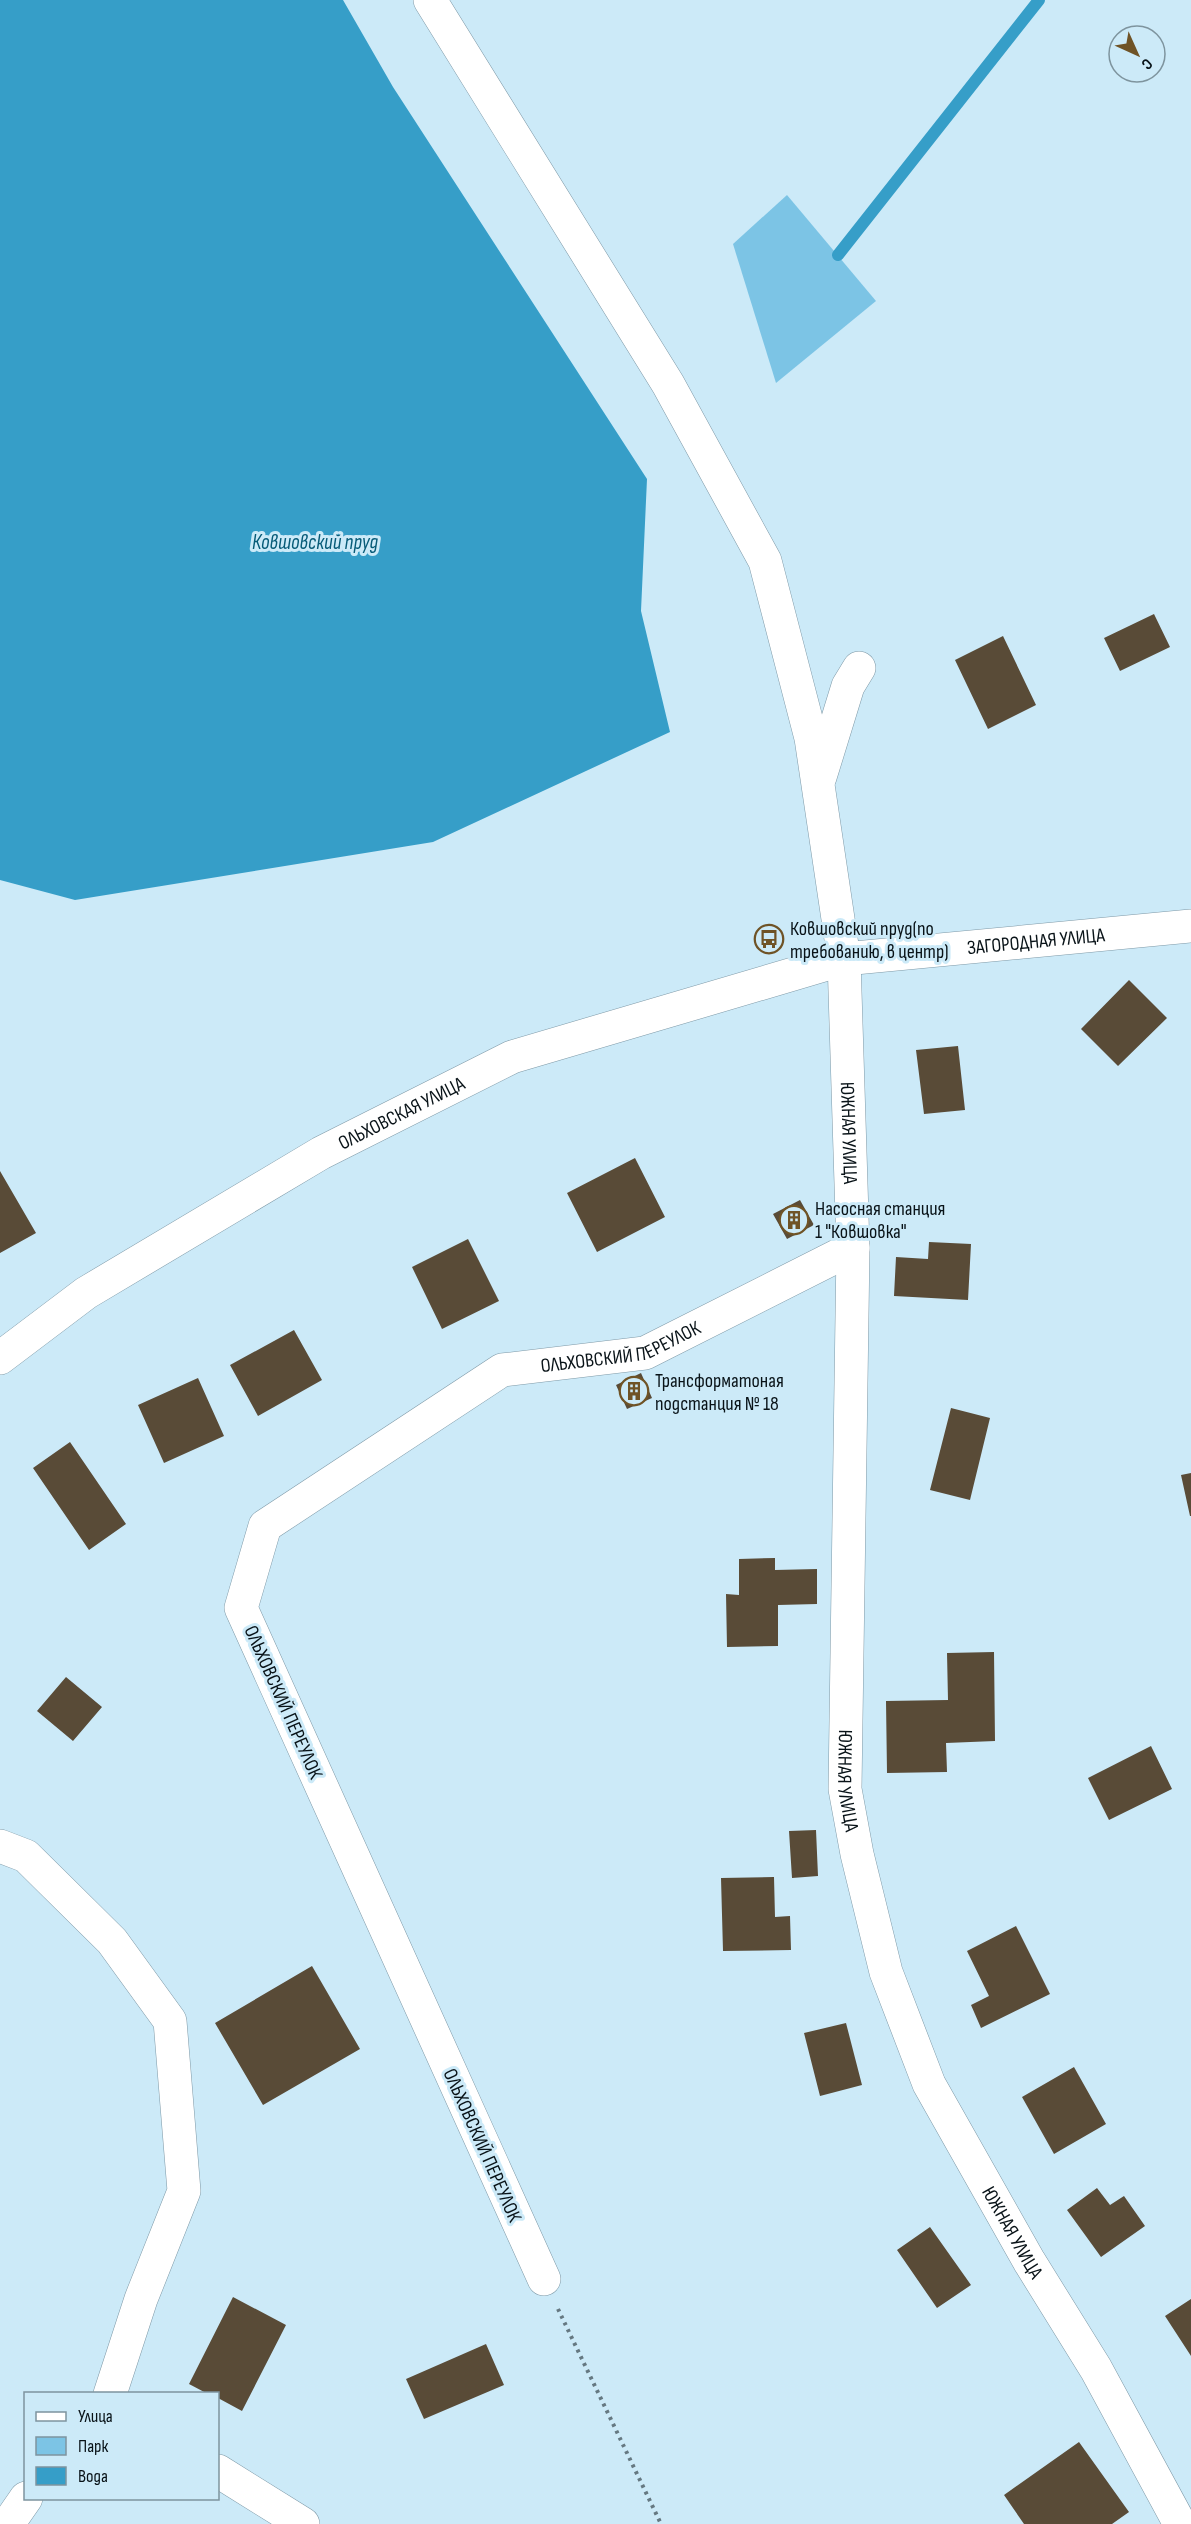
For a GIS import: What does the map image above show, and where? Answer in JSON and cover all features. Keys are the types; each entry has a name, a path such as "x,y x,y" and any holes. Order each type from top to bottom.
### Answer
{"street":[{"name":"ЮЖНАЯ УЛИЦА","path":"430,0 668,384 765,561 811,738 844,959 852,1248 845,1789 857,1854 886,1972 929,2084 1029,2261 1096,2369 1180,2524"},
{"path":"817,787 848,686 859,668"},
{"name":"ЗАГОРОДНАЯ УЛИЦА","path":"844,959 1191,926"},
{"name":"ОЛЬХОВСКАЯ УЛИЦА","path":"0,1358 86,1293 321,1153 512,1058 844,959"},
{"name":"ОЛЬХОВСКИЙ ПЕРЕУЛОК","path":"544,2279 241,1608 265,1526 502,1370 645,1353 852,1248"},
{"path":"0,1846 26,1856 112,1941 170,2021 184,2191 141,2299 111,2392"},
{"path":"219,2472 303,2524"},
{"path":"8,2524 25,2500"}],"path":[{"path":"544,2279 662,2524"}],"green space":[{"path":"787,195 876,301 776,383 733,244"}],"water":[{"name":"Ковшовский пруд","path":"0,0 343,0 393,87 647,479 641,611 670,732 433,842 75,900 0,880"}],"building":[{"path":"1154,614 1170,647 1120,671 1104,638"},
{"path":"1003,636 1036,705 988,729 955,660"},
{"path":"1129,980 1167,1018 1118,1066 1081,1029"},
{"path":"958,1046 965,1110 924,1114 916,1050"},
{"path":"635,1158 665,1217 597,1252 567,1193"},
{"path":"0,1171 36,1233 0,1253"},
{"name":"Насосная станция 1 \"Ковшовка\"","path":"800,1200 814,1225 787,1239 773,1214"},
{"path":"468,1239 499,1301 442,1329 412,1267"},
{"path":"929,1242 971,1244 968,1300 894,1296 896,1257 928,1259"},
{"path":"294,1330 322,1380 258,1416 230,1365"},
{"name":"Трансформатоная подстанция № 18","path":"641,1373 652,1398 627,1409 616,1385"},
{"path":"198,1378 224,1436 164,1463 138,1405"},
{"path":"951,1408 990,1418 970,1500 930,1490"},
{"path":"70,1442 126,1524 89,1550 33,1468"},
{"path":"1191,1473 1191,1516 1190,1516 1181,1475"},
{"path":"775,1558 775,1570 817,1569 817,1604 778,1605 778,1646 727,1647 726,1594 739,1595 739,1559"},
{"path":"994,1652 995,1741 946,1743 947,1772 887,1773 886,1701 948,1700 947,1653"},
{"path":"66,1677 102,1707 73,1741 37,1711"},
{"path":"1151,1746 1172,1789 1109,1820 1088,1778"},
{"path":"816,1830 818,1876 792,1878 789,1831"},
{"path":"774,1877 775,1917 790,1916 791,1950 723,1951 721,1878"},
{"path":"1016,1926 1050,1994 981,2028 971,2005 989,1996 967,1951"},
{"path":"312,1966 360,2049 263,2105 215,2023"},
{"path":"846,2023 862,2085 820,2096 804,2033"},
{"path":"1074,2067 1106,2124 1054,2154 1022,2097"},
{"path":"1097,2188 1110,2205 1124,2196 1145,2226 1101,2257 1067,2210"},
{"path":"930,2227 971,2285 937,2308 897,2250"},
{"path":"233,2297 286,2325 242,2411 219,2399 219,2392 204,2392 189,2384"},
{"path":"1191,2299 1191,2356 1165,2316"},
{"path":"486,2344 504,2385 424,2419 406,2379"},
{"path":"1079,2442 1129,2512 1112,2524 1024,2524 1004,2495"}],"waterway":[{"path":"838,255 1039,0"}],"place":[{"name":"Ковшовский пруд(по требованию, в центр)","path":"769,939"},
{"name":"Насосная станция 1 \"Ковшовка\"","path":"794,1220"},
{"name":"Трансформатоная подстанция № 18","path":"634,1391"}]}
